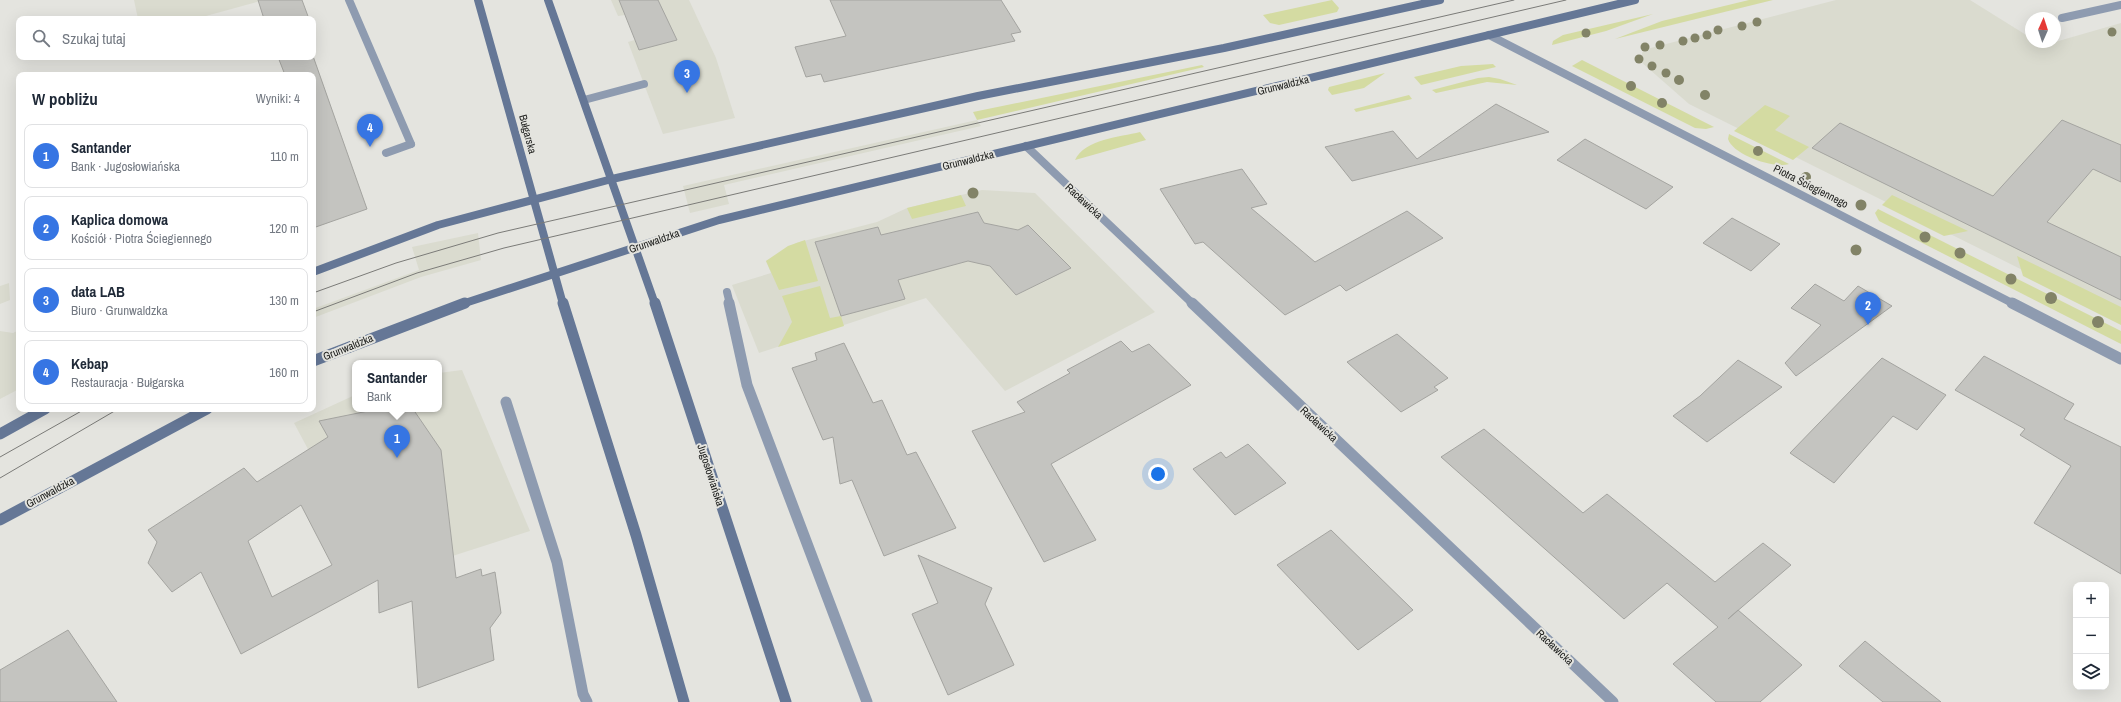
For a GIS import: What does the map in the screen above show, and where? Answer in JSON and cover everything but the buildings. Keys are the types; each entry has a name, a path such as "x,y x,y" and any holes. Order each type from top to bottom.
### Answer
{"street":[{"path":"349,0 411,144 386,153"},
{"name":"Bułgarska","path":"478,0 554,275"},
{"path":"548,0 635,247"},
{"path":"316,271 414,232 460,218 612,179 978,96 1224,48 1440,0"},
{"name":"Grunwaldzka","path":"316,360 446,310 719,220 1635,0"},
{"path":"2062,18 2121,5"},
{"name":"Piotra Ściegiennego","path":"1489,35 2121,359"},
{"path":"584,100 644,84"},
{"name":"Racławicka","path":"1026,146 1613,702"},
{"name":"Jugosłowiańska","path":"635,247 786,702"},
{"path":"554,275 633,527 684,702"},
{"path":"727,292 747,385 867,702"},
{"path":"506,402 557,562 583,694 587,702"},
{"path":"0,434 40,412"},
{"name":"Grunwaldzka","path":"0,520 201,412"}],"shaded area":[{"path":"134,0 264,0 206,16 137,16"},
{"path":"611,0 689,0 716,58 735,118 663,134 628,42 635,40 625,15 618,16"},
{"path":"1836,0 1970,0 2025,34 2025,48 2061,48 2061,40 2121,23 2121,319 1689,104 1640,61 1643,50"},
{"path":"977,120 981,126 724,185 729,204 690,213 683,186"},
{"path":"982,190 1035,193 1155,312 1005,391 926,298 759,353 732,285 771,273 766,261 796,243 877,222 907,208"},
{"path":"478,233 481,260 421,277 316,317 316,308 419,270 412,247"},
{"path":"9,283 10,300 0,304 0,286"},
{"path":"0,331 13,333 16,332 16,391 0,399"},
{"path":"462,370 530,531 378,580 294,423 352,396 352,412 442,412 442,373"}],"green space":[{"path":"1332,0 1339,8 1337,12 1279,25 1270,23 1263,15"},
{"path":"1749,0 1773,0 1615,39 1662,21"},
{"path":"1653,14 1606,31 1552,45 1553,41 1563,35"},
{"path":"1582,60 1714,127 1706,129 1695,128 1572,66"},
{"path":"1493,64 1496,67 1421,85 1414,77 1461,66"},
{"path":"1202,65 1204,67 977,120 973,112"},
{"path":"1385,73 1364,88 1332,95 1328,90 1329,87"},
{"path":"1489,77 1517,85 1487,82 1436,93 1432,90 1478,78"},
{"path":"1409,95 1412,99 1356,112 1354,109"},
{"path":"1765,105 1790,116 1775,130 1809,147 1793,160 1734,131"},
{"path":"1140,132 1146,140 1075,160 1087,147 1095,143"},
{"path":"1729,134 1789,164 1782,165 1764,163 1746,155 1731,145 1728,139"},
{"path":"961,195 966,206 912,219 907,208"},
{"path":"1892,195 1968,231 1944,236 1882,205"},
{"path":"1878,209 2121,331 2121,344 1879,221 1875,213"},
{"path":"805,240 818,281 779,290 766,261 788,246"},
{"path":"2017,256 2121,307 2121,325 2023,276"},
{"path":"820,286 830,318 841,316 844,326 778,347 792,322 782,296"}],"tram line":[{"path":"316,292 396,263 498,233 1514,0"},
{"path":"316,311 417,273 504,248 1566,0"},
{"path":"0,457 80,412"},
{"path":"0,478 113,412"}],"place":[{"name":"data LAB","path":"687,93"},
{"name":"Kebap","path":"370,147"},
{"name":"Kaplica domowa","path":"1868,325"},
{"name":"Santander","path":"397,458"}]}
